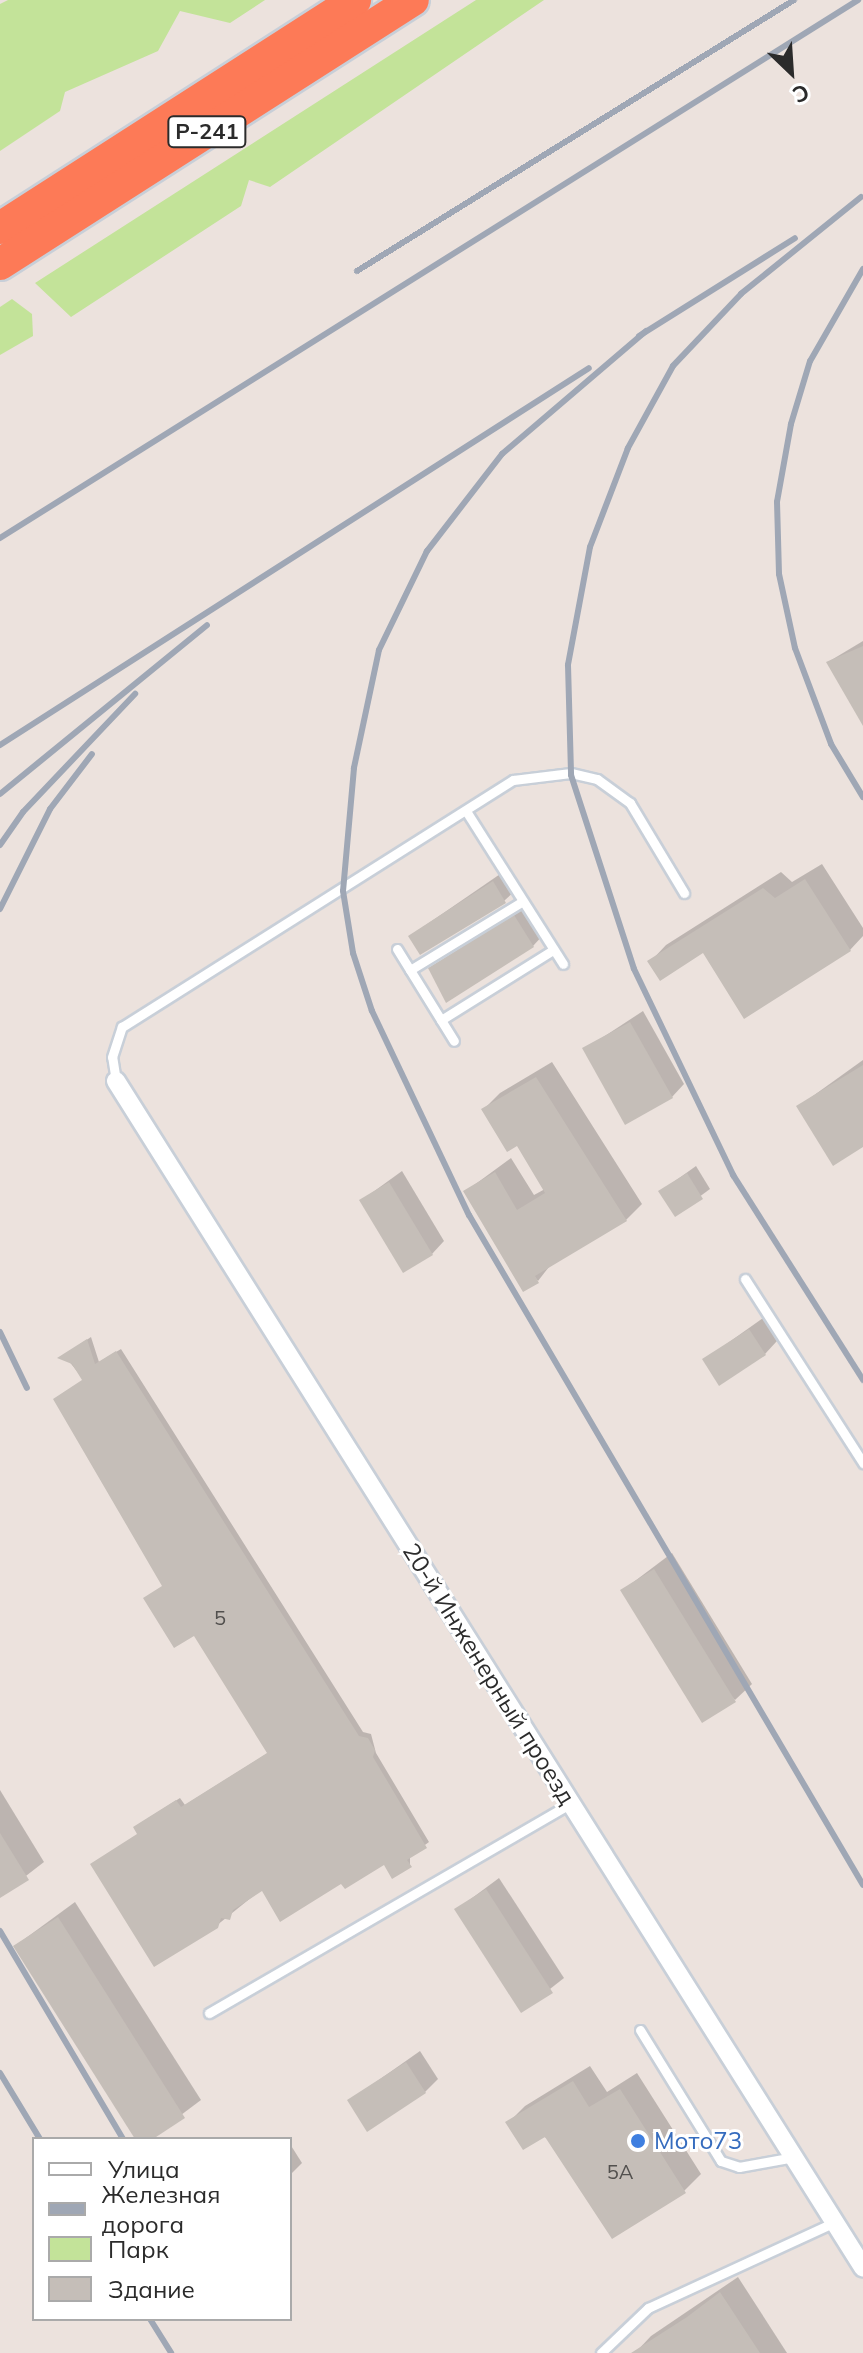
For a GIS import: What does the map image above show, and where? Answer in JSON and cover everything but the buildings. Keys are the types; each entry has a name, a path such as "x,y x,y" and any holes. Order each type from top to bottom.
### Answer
{"highway":[{"name":"Р-241","path":"0,228 355,0"},
{"name":"Р-241","path":"0,264 413,0"}],"street":[{"name":"20-й Инженерный проезд","path":"116,1081 863,2267"}],"lane":[{"path":"116,1081 112,1057 122,1027 513,780 571,773 597,779 630,803 684,893"},
{"path":"466,811 563,964"},
{"path":"410,970 523,901"},
{"path":"397,949 454,1041"},
{"path":"441,1020 553,950"},
{"path":"745,1279 863,1463"},
{"path":"209,2013 571,1803"},
{"path":"640,2030 721,2161 739,2167 794,2157"},
{"path":"601,2353 648,2308 835,2222"}],"green space":[{"path":"8,0 265,0 230,23 180,11 158,51 65,92 60,111 0,151 0,4"},
{"path":"476,0 544,0 270,187 249,180 241,206 71,317 35,283"},
{"path":"12,299 32,314 33,336 0,355 0,307"}],"railway":[{"path":"357,271 794,0"},
{"path":"0,538 858,0"},
{"path":"861,197 741,294 673,366 628,448 590,547 568,665 571,775 634,969 733,1175 863,1380"},
{"path":"639,336 795,238"},
{"path":"863,269 810,361 791,424 777,502 779,574 795,648 831,744 863,797"},
{"path":"646,331 502,454 427,551 379,650 354,768 343,891 353,953 372,1011 469,1215 863,1885"},
{"path":"0,745 589,368"},
{"path":"0,794 207,625"},
{"path":"0,845 23,812 135,694"},
{"path":"0,909 50,809 92,754"},
{"path":"0,1332 27,1388"},
{"path":"0,1931 122,2137"},
{"path":"0,2073 39,2137"},
{"path":"151,2321 171,2353"}],"place":[{"name":"Мото73","path":"638,2141"}]}
